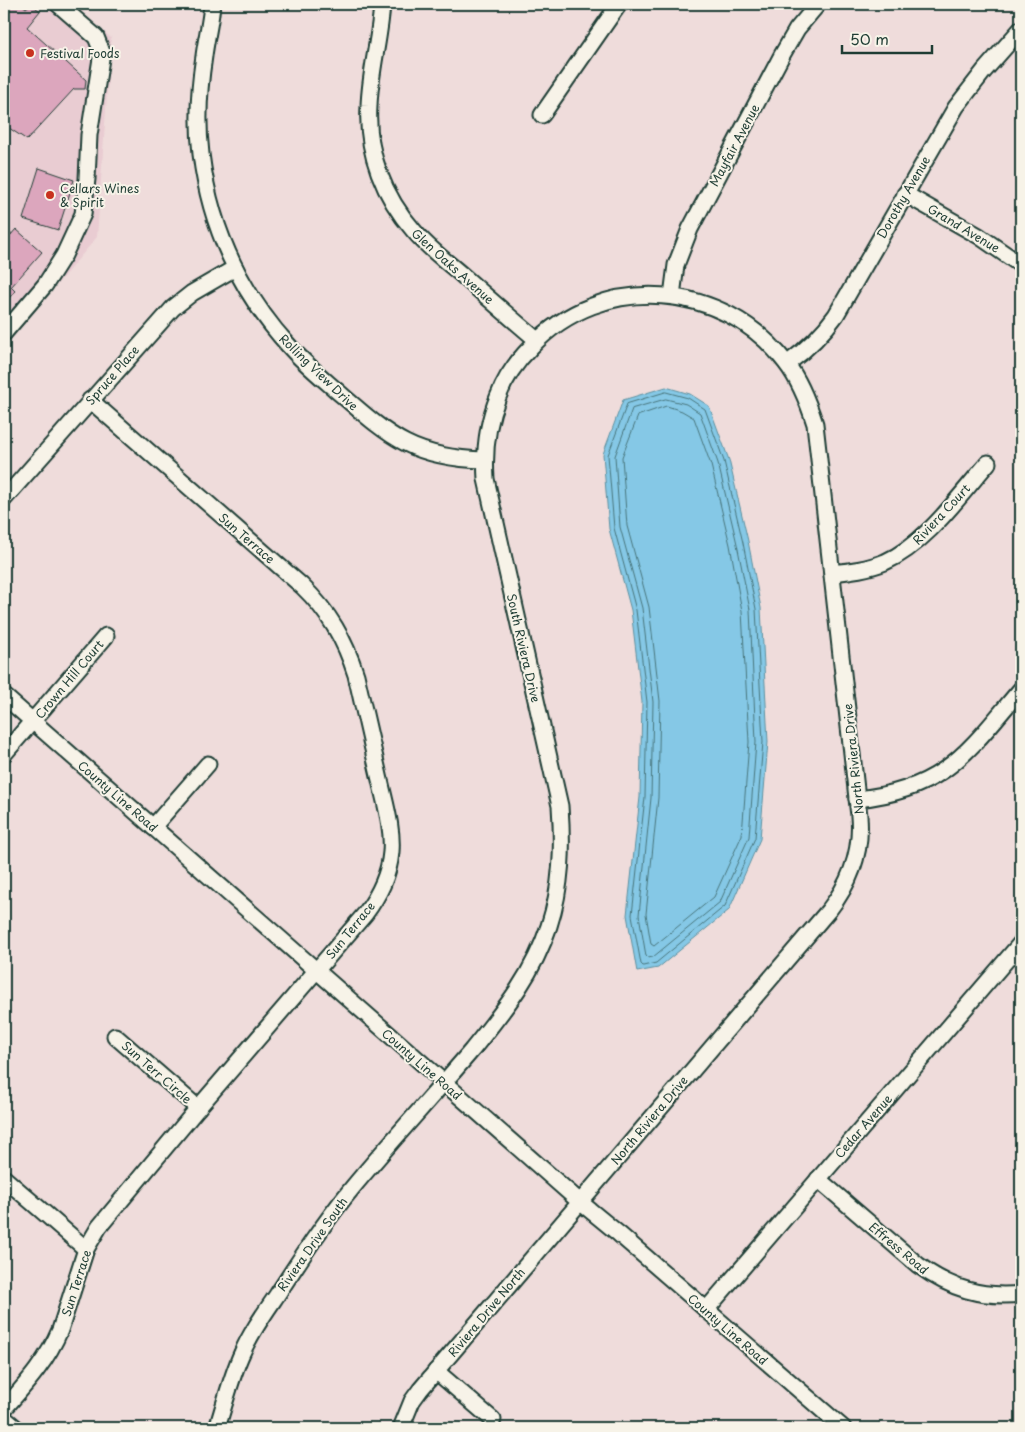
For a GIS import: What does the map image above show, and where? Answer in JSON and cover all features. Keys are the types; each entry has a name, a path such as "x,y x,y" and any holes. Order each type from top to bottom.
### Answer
{"street":[{"path":"4,333 46,285 64,255 83,214 90,135 102,52 96,37 58,4"},
{"name":"Rolling View Drive","path":"212,4 200,92 200,151 215,218 235,268 260,310 290,347 315,372 389,435 428,453 449,458 485,460"},
{"name":"Glen Oaks Avenue","path":"382,4 380,34 371,85 369,127 372,151 379,174 389,196 400,214 421,238 537,340"},
{"path":"542,115 619,4"},
{"name":"Mayfair Avenue","path":"672,296 676,265 690,229 782,55 797,29 818,4"},
{"name":"Dorothy Avenue","path":"787,364 812,344 836,315 956,107 980,76 1019,37"},
{"name":"Grand Avenue","path":"905,194 979,236 1021,265"},
{"name":"Spruce Place","path":"4,499 173,308 192,293 235,268"},
{"name":"South Riviera Drive","path":"444,1083 511,1002 526,978 539,952 549,925 557,897 561,868 560,806 555,778 489,499 485,460 486,438 491,417 498,395 517,363 537,340 568,317 608,300 631,296 672,296"},
{"name":"North Riviera Drive","path":"580,1202 840,896 849,879 859,844 860,825 815,424 800,384 774,347 737,318 717,308 692,299 672,296"},
{"name":"Sun Terrace","path":"4,1409 34,1376 55,1343 86,1248 92,1237 112,1209 375,901 384,884 389,868 391,850 389,818 356,675 340,633 328,614 314,597 90,400"},
{"name":"Riviera Court","path":"832,574 867,568 885,562 918,542 988,463"},
{"name":"Crown Hill Court","path":"4,754 106,636"},
{"path":"857,799 886,796 905,791 941,773 958,760 1021,689"},
{"name":"County Line Road","path":"4,696 580,1202 843,1428"},
{"path":"153,827 208,764"},
{"name":"Cedar Avenue","path":"706,1310 1021,943"},
{"name":"Sun Terr Circle","path":"116,1036 198,1108"},
{"name":"Riviera Drive South","path":"218,1428 236,1367 250,1335 336,1208 444,1083"},
{"path":"4,1178 86,1248"},
{"name":"Effress Road","path":"818,1179 918,1266 933,1276 967,1291 988,1295 1021,1294"},
{"name":"Riviera Drive North","path":"401,1428 412,1401 580,1202"},
{"path":"436,1371 493,1420"},
{"path":"4,1418 16,1428"}],"shaded area":[{"path":"4,4 73,4 111,38 97,237 4,347"}],"water":[{"path":"666,387 690,394 709,406 729,460 761,608 768,742 760,839 729,910 658,968 637,972 627,915 640,797 642,702 631,610 609,529 603,454 623,400"}],"building":[{"name":"Festival Foods","path":"4,4 21,4 26,8 31,4 40,11 27,27 86,80 85,89 74,89 27,140 9,128 4,134"},
{"name":"Cellars Wines & Spirit","path":"39,168 74,180 58,230 23,219"},
{"path":"16,229 42,252 11,287 15,291 4,304 4,243"}],"place":[{"name":"Festival Foods","path":"30,53"},
{"name":"Cellars Wines & Spirit","path":"50,195"}]}
